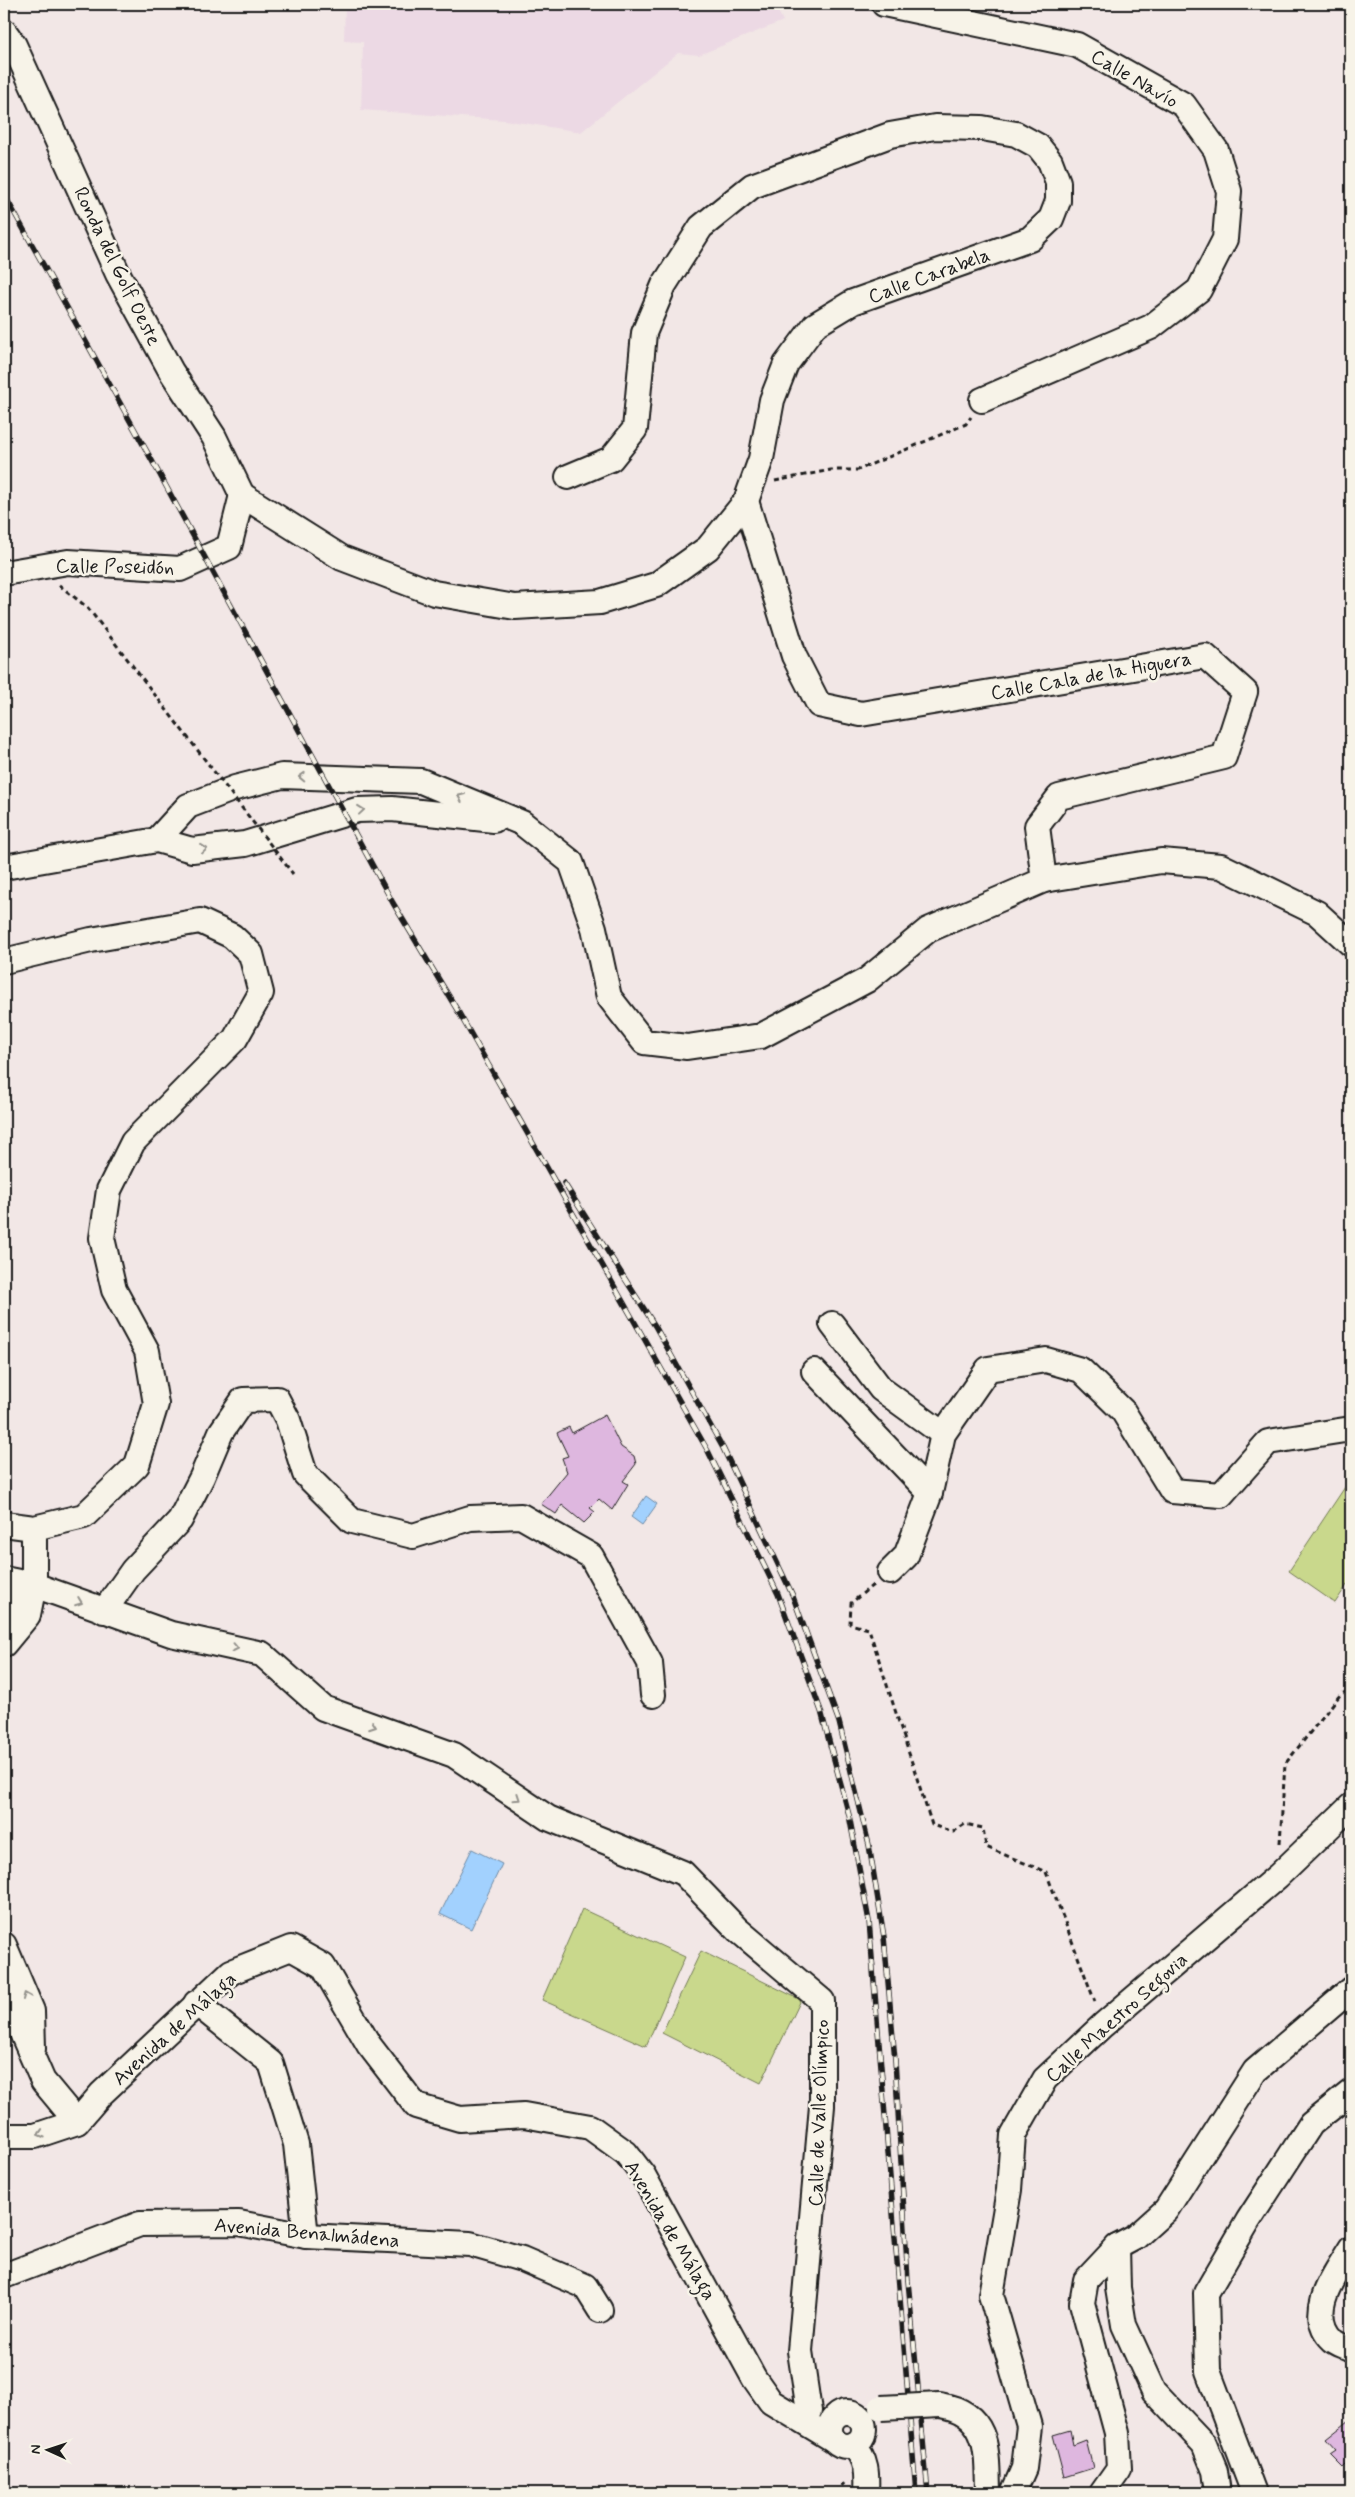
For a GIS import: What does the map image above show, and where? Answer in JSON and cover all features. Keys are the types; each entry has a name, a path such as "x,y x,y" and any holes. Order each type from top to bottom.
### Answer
{"street":[{"name":"Calle Navío","path":"884,4 1077,45 1184,105 1216,150 1229,191 1225,239 1199,290 1151,326 982,400"},
{"name":"Ronda del Golf Oeste","path":"4,31 14,45 118,274 171,371 214,437 242,495"},
{"name":"Calle Carabela","path":"242,495 342,558 434,593 515,607 600,602 656,585 708,548 746,500 761,458 772,400 786,364 815,325 853,302 1030,239 1051,219 1058,201 1058,182 1050,161 1038,146 1016,134 982,128 935,127 890,135 752,186 701,227 664,285 644,334 635,429 611,459 568,477"},
{"name":"Calle Poseidón","path":"4,573 68,562 180,569 229,548 242,495"},
{"name":"Calle Cala de la Higuera","path":"746,500 794,656 819,705 861,714 1205,656 1245,692 1224,757 1059,797 1037,826 1044,880"},
{"path":"157,840 188,806 235,788 282,776 421,781 522,823 571,862 594,928 609,997 644,1042 687,1047 761,1036 867,980 928,930 1044,880 1161,861 1221,866 1317,913 1351,944"},
{"path":"4,867 157,840 192,850 245,844 357,810 392,809 522,823"},
{"path":"4,961 91,940 200,921 232,936 251,954 261,993 235,1039 133,1142 109,1190 102,1238 114,1290 147,1351 156,1404 137,1465 84,1516 34,1528 4,1524"},
{"path":"832,1324 881,1389 943,1434"},
{"path":"890,1572 906,1556 930,1493 943,1434 988,1369 1046,1360 1081,1370 1123,1411 1172,1491 1221,1495 1268,1442 1351,1429"},
{"path":"814,1371 930,1493"},
{"path":"104,1611 133,1570 180,1520 202,1477 221,1432 244,1400 277,1399 288,1420 305,1474 352,1521 414,1536 470,1518 520,1516 591,1556 650,1663 653,1695"},
{"path":"4,1644 28,1615 34,1584 34,1528"},
{"name":"Calle de Valle Olímpico","path":"4,1579 34,1584 171,1634 262,1654 323,1708 454,1755 548,1818 683,1873 738,1930 822,2001 822,2106 800,2351 809,2411"},
{"path":"4,1611 34,1584"},
{"name":"Calle Maestro Segovia","path":"1013,2493 1024,2468 1029,2426 1012,2359 991,2295 1009,2190 1013,2134 1045,2079 1103,2025 1278,1876 1351,1806"},
{"path":"4,1945 32,2011 33,2061"},
{"name":"Avenida de Málaga","path":"77,2122 101,2094 231,1972 290,1948 323,1966 369,2045 416,2106 460,2119 524,2115 590,2127 626,2153 643,2176 754,2378 770,2402 782,2410"},
{"path":"1102,2493 1119,2469 1117,2433 1082,2303 1086,2280 1117,2247 1136,2237 1166,2210 1255,2071 1351,1989"},
{"path":"4,1992 43,2082 77,2122 35,2136 4,2136"},
{"path":"196,2003 271,2063 296,2144 306,2236"},
{"path":"1254,2493 1208,2371 1206,2293 1248,2221 1311,2124 1351,2092"},
{"name":"Avenida Benalmádena","path":"4,2276 140,2224 239,2223 306,2236 470,2244 522,2259 585,2286 600,2310"},
{"path":"1117,2247 1118,2288 1124,2325 1154,2391 1204,2444 1215,2471 1218,2493"},
{"path":"1351,2248 1325,2292 1321,2321 1333,2340 1351,2349"},
{"path":"782,2410 809,2411 850,2417 881,2408 940,2405 958,2408 976,2423 987,2449 988,2493"},
{"path":"782,2410 861,2453 867,2474 866,2493"},
{"path":"843,2442 863,2434 850,2417"}],"path":[{"path":"755,474 776,481 831,470 858,470 966,424 982,400"},
{"path":"60,585 88,608 294,874"},
{"path":"890,1572 851,1603 850,1624 868,1629 932,1825 953,1832 965,1824 982,1828 986,1847 1046,1872 1103,2025"},
{"path":"1278,1876 1285,1764 1340,1695 1351,1689"}],"shaded area":[{"path":"345,4 774,4 783,21 699,55 678,53 581,132 504,120 361,110 363,42 344,41"}],"green space":[{"path":"1351,1478 1351,1579 1335,1603 1289,1571"},
{"path":"582,1909 685,1957 646,2046 542,2000"},
{"path":"701,1951 801,2000 761,2083 662,2033"}],"water":[{"path":"646,1496 657,1504 642,1525 631,1517"},
{"path":"472,1849 502,1864 471,1929 440,1914"}],"building":[{"path":"605,1415 621,1447 634,1456 636,1464 623,1481 628,1484 612,1510 599,1499 590,1508 595,1512 584,1523 562,1505 556,1514 541,1504 567,1472 562,1458 568,1456 557,1433 569,1427 572,1433"},
{"path":"1350,2420 1351,2459 1343,2467 1330,2454 1336,2450 1326,2439"},
{"path":"1070,2430 1073,2445 1086,2440 1093,2468 1064,2477 1053,2435"}],"railway":[{"path":"4,194 160,475 393,903 459,1013 708,1451 778,1594 821,1711 849,1815 869,1921 916,2493"},
{"path":"564,1183 655,1326 723,1448 792,1594 839,1722 869,1845 884,1937 895,2060 908,2281 928,2493"}]}
